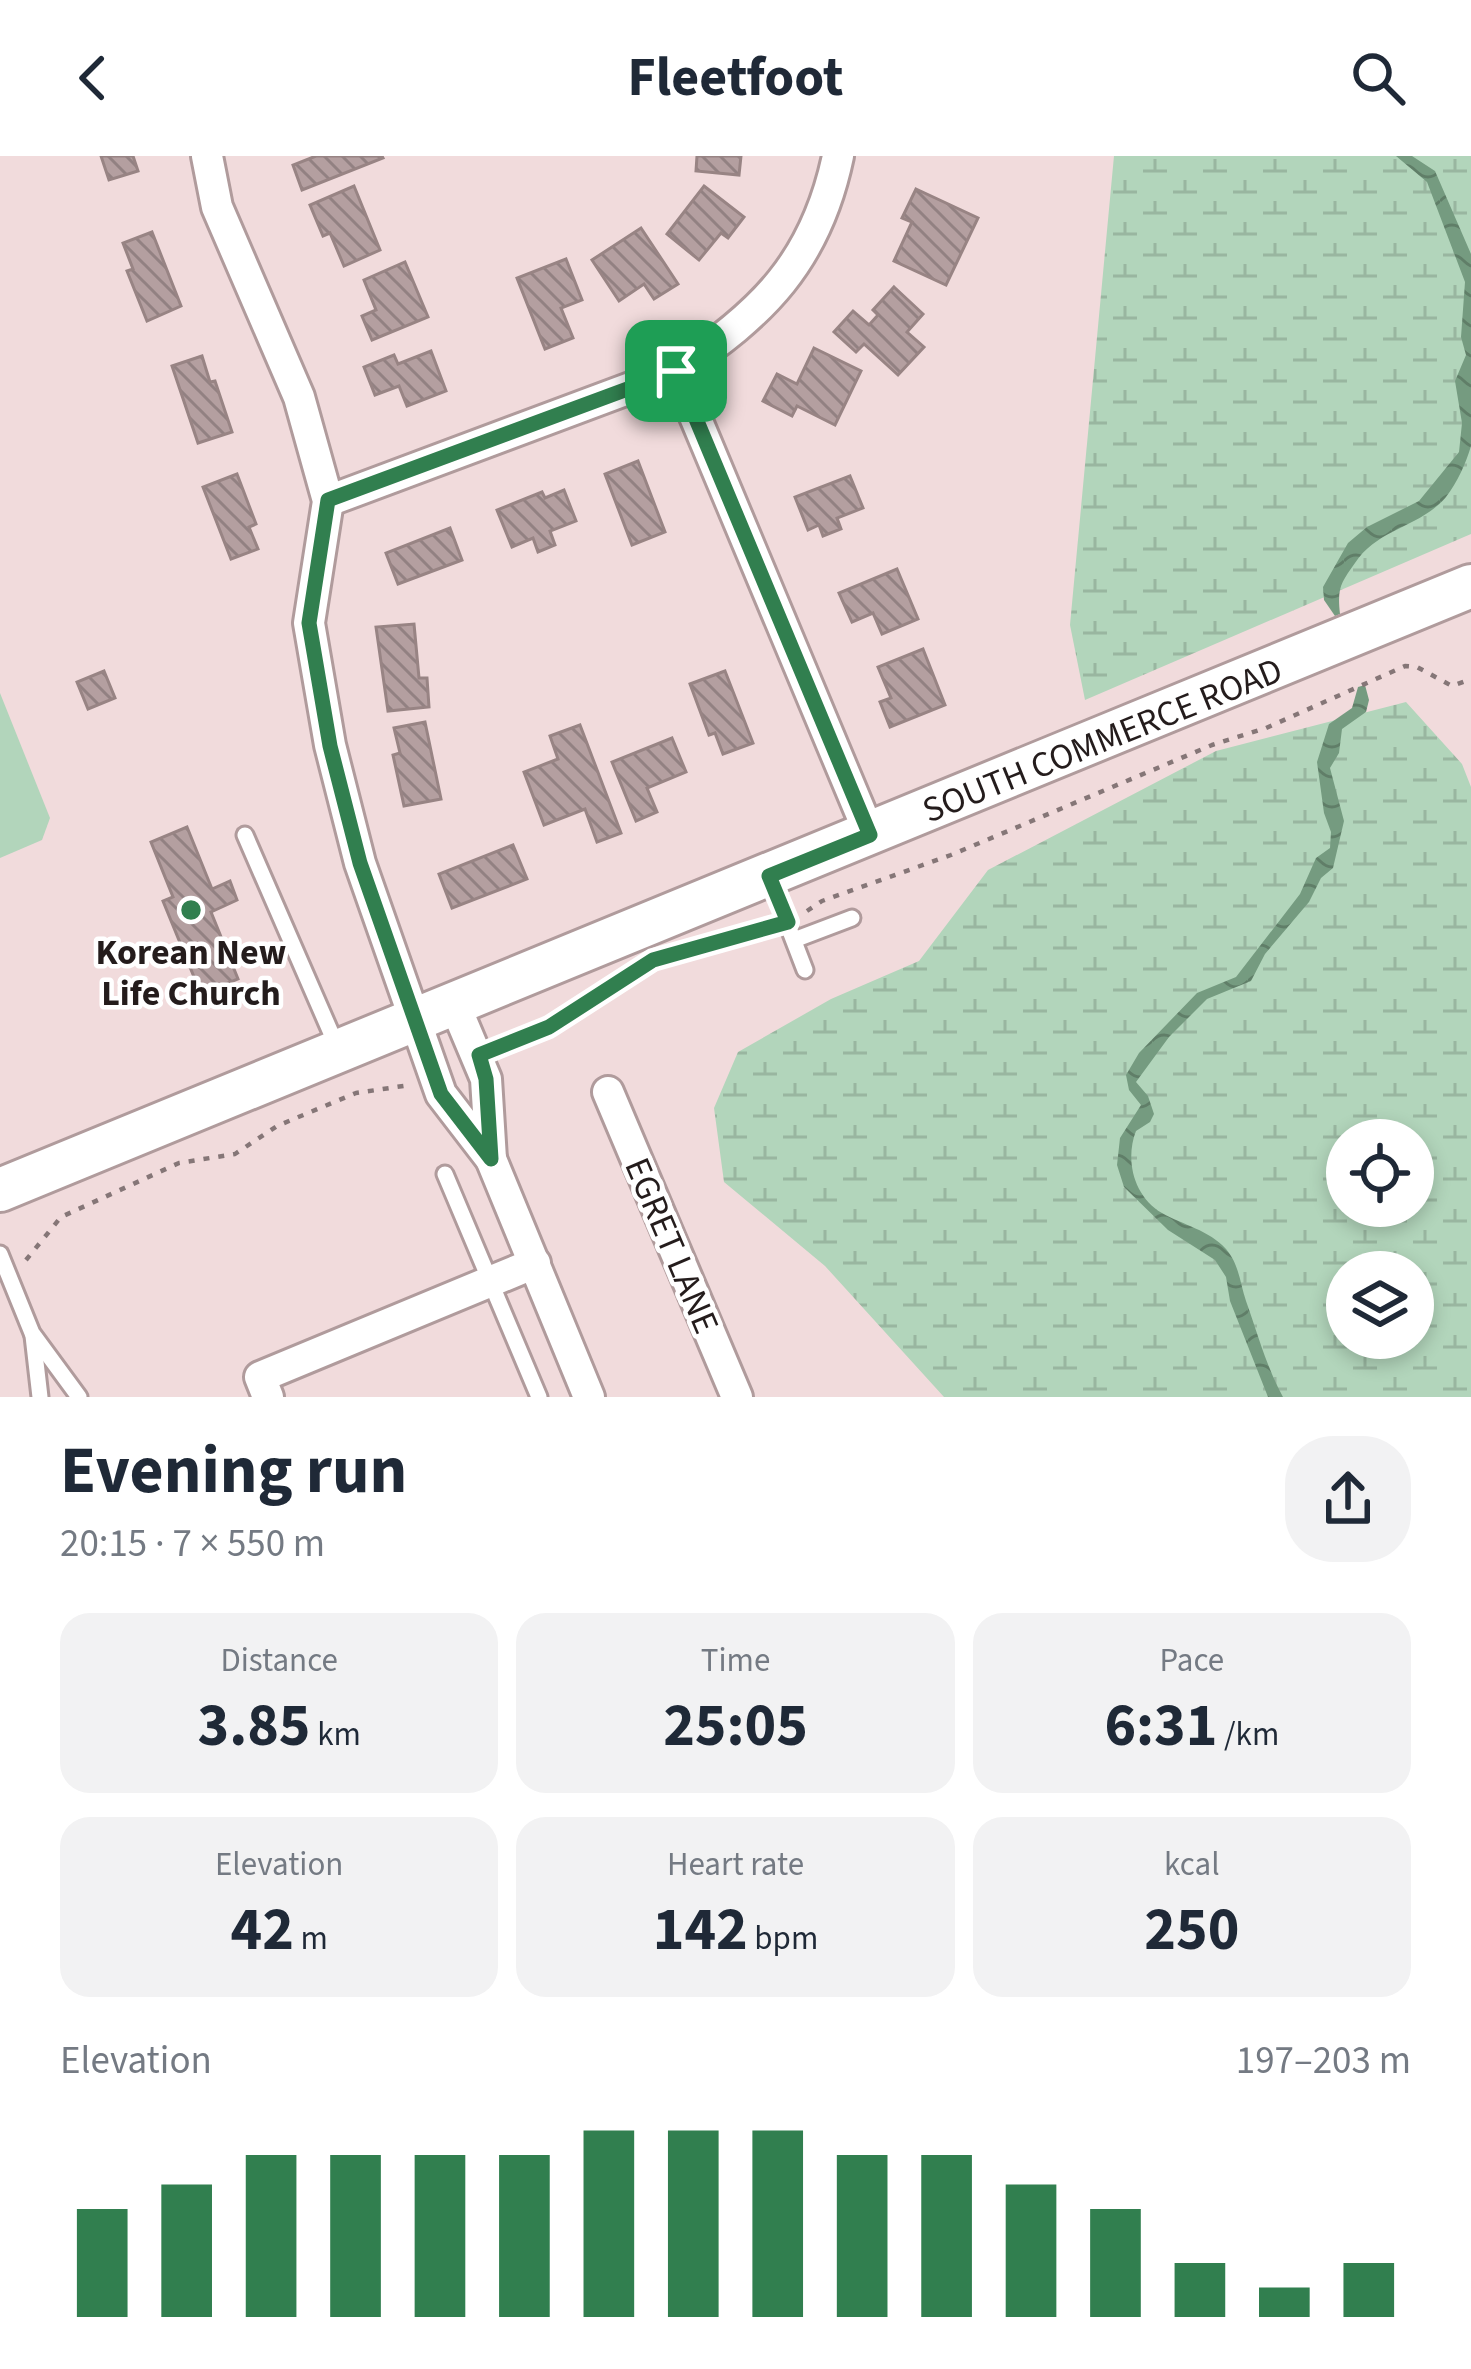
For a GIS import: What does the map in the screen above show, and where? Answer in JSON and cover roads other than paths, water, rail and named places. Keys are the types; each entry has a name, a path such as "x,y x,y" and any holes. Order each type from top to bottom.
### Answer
{"street":[{"path":"207,156 217,207 299,397 328,500 309,623 360,863 441,1094 491,1159 588,1397"},
{"path":"328,500 676,371 721,341 784,281 821,221 838,156"},
{"path":"676,371 870,835"},
{"name":"SOUTH COMMERCE ROAD","path":"0,1190 1471,586"},
{"path":"454,1003 486,1079 491,1159"},
{"name":"EGRET LANE","path":"608,1092 737,1397"},
{"path":"264,1387 535,1263"}],"lane":[{"path":"245,835 340,1052"},
{"path":"769,876 805,970"},
{"path":"794,940 852,918"},
{"path":"445,1174 539,1397"},
{"path":"0,1254 32,1334 40,1397"},
{"path":"32,1334 79,1397"}],"water":[{"path":"1396,156 1412,156 1435,171 1471,254 1471,446 1461,473 1436,507 1364,551 1341,586 1340,614 1335,616 1324,600 1323,587 1348,543 1367,527 1419,501 1459,452 1462,423 1455,381 1466,355 1461,337 1465,282 1427,182"},
{"path":"1365,685 1366,712 1342,729 1339,753 1330,768 1344,821 1333,868 1265,954 1251,981 1207,999 1169,1037 1136,1082 1154,1114 1136,1131 1133,1142 1138,1187 1152,1206 1212,1237 1230,1255 1283,1397 1268,1397 1230,1301 1226,1277 1215,1260 1168,1230 1124,1187 1117,1165 1120,1138 1141,1105 1129,1090 1126,1075 1139,1053 1197,993 1236,977 1300,894 1316,858 1330,848 1317,762 1329,724 1352,708 1358,687"}],"place":[{"name":"Korean New Life Church","path":"191,910"}]}
